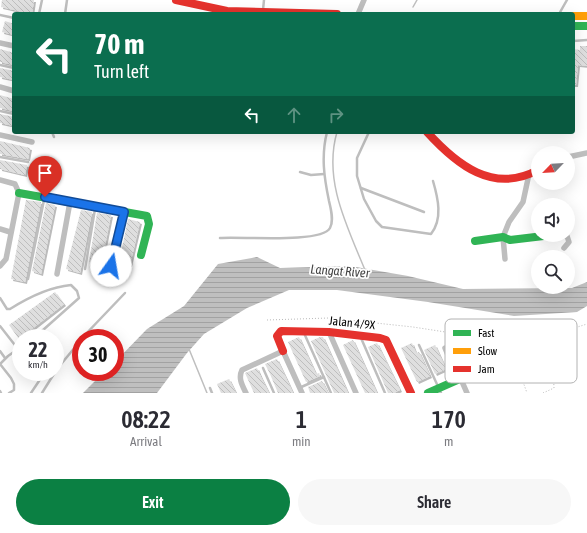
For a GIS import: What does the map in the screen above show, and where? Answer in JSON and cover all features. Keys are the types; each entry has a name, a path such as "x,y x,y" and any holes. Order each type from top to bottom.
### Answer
{"street":[{"path":"179,0 230,12 263,12"},
{"path":"359,12 364,0"},
{"path":"575,16 587,16"},
{"path":"575,26 587,26"},
{"path":"0,43 12,46"},
{"path":"0,88 12,91"},
{"path":"429,134 436,142 478,172 508,180 529,174 523,202 509,222 503,237 505,259"},
{"path":"0,135 32,142"},
{"path":"575,157 587,154"},
{"path":"0,180 15,184 19,192 10,232 6,259 0,266"},
{"path":"19,192 147,216 149,224 142,255"},
{"path":"57,274 70,202"},
{"path":"111,266 124,212"},
{"path":"0,229 10,232"},
{"path":"475,241 503,237 510,240 531,238"},
{"path":"564,248 569,242"},
{"name":"Jalan 4/9X","path":"283,351 277,336 278,332 329,332 380,338 386,340 411,393"},
{"path":"329,332 356,393"},
{"path":"246,393 240,375 242,370 283,351 300,390"},
{"path":"428,393 440,390 451,383"},
{"path":"462,383 467,393"}],"lane":[{"path":"40,12 42,0"},
{"path":"65,12 68,0"},
{"path":"263,12 264,0"},
{"path":"560,12 567,0"},
{"path":"0,15 12,18"},
{"path":"575,41 587,40"},
{"path":"0,65 12,68"},
{"path":"0,111 12,114"},
{"path":"220,238 242,237 258,239 312,237 326,232 330,228 332,220 324,174 323,157 328,134"},
{"path":"368,134 358,158 357,176 367,205 376,221 382,227 431,234 436,228 439,211 433,181"},
{"path":"0,158 28,162"},
{"path":"300,172 311,175 324,174"},
{"path":"360,188 424,212"},
{"path":"28,279 45,197"},
{"path":"86,269 96,207"},
{"path":"0,298 7,309 10,309 23,301 56,287 71,285 78,291 79,298 44,329"},
{"path":"91,329 124,293"},
{"path":"0,326 12,341"},
{"path":"303,331 331,393"},
{"path":"360,336 385,393"},
{"path":"419,345 440,390"},
{"path":"0,351 5,358"},
{"path":"42,393 57,369 72,351"},
{"path":"9,393 14,390 14,384 0,364 12,353"},
{"path":"263,368 274,393"},
{"path":"300,390 324,377"},
{"path":"31,393 39,381"},
{"path":"210,388 212,393"}],"path":[{"path":"267,320 329,318 445,332"},
{"path":"577,327 587,324"},
{"path":"524,383 528,393"},
{"path":"543,393 554,388 554,383"}],"water":[{"name":"Langat River","path":"257,257 280,268 350,266 408,276 463,289 531,288 531,294 575,294 575,287 587,282 587,306 577,312 514,316 428,302 337,290 289,290 247,308 204,334 187,353 157,393 83,393 95,381 124,381 124,353 147,329 184,306 218,264"}],"building":[{"path":"2,0 34,0 32,12 23,12 1,7"},
{"path":"5,21 12,23 12,34 2,32"},
{"path":"580,46 587,46 587,66 578,65 575,85 575,49 580,50"},
{"path":"0,49 12,52 12,65 0,62"},
{"path":"0,68 12,71 12,80 0,77"},
{"path":"0,95 12,98 12,111 0,108"},
{"path":"0,114 12,117 12,126 0,123"},
{"path":"0,141 30,148 28,159 0,154"},
{"path":"0,160 27,165 25,175 0,169"},
{"path":"26,200 41,202 25,282 11,279"},
{"path":"46,203 55,205 41,274 32,271"},
{"path":"81,210 92,212 80,273 66,269"},
{"path":"97,213 111,215 101,266 89,262"},
{"path":"128,219 140,222 130,265 119,263"},
{"path":"55,292 64,304 32,329 12,329 9,325"},
{"path":"299,337 316,374 319,373 320,376 306,382 288,342"},
{"path":"323,337 348,393 334,393 311,341"},
{"path":"353,340 377,393 365,393 343,345"},
{"path":"377,343 400,390 394,393 388,393 368,347"},
{"path":"412,343 416,353 419,352 430,376 417,382 401,348"},
{"path":"435,345 445,369 435,374 424,350"},
{"path":"277,359 293,393 278,393 265,364"},
{"path":"257,368 269,393 254,393 245,373"},
{"path":"229,379 236,393 221,393 217,384"},
{"path":"322,381 328,393 310,393 308,387"}],"waterway":[{"path":"413,7 417,0"},
{"name":"Langat River","path":"337,134 333,150 335,185 345,220 365,270"},
{"path":"189,349 207,393"}],"traffic: fast":[{"path":"575,26 587,26"},
{"path":"19,193 147,216 149,224 141,255"},
{"path":"475,241 503,237 510,240 531,238"},
{"path":"428,393 451,383"}],"traffic: slow":[{"path":"575,16 587,16"}],"traffic: jam":[{"path":"176,0 227,11 264,12"},
{"path":"429,134 463,165 477,172 491,177 506,179 522,177 531,173"},
{"path":"283,351 277,336 281,331 329,332 380,338 386,340 411,393"}],"route":[{"path":"45,197 124,212 111,266"}]}
